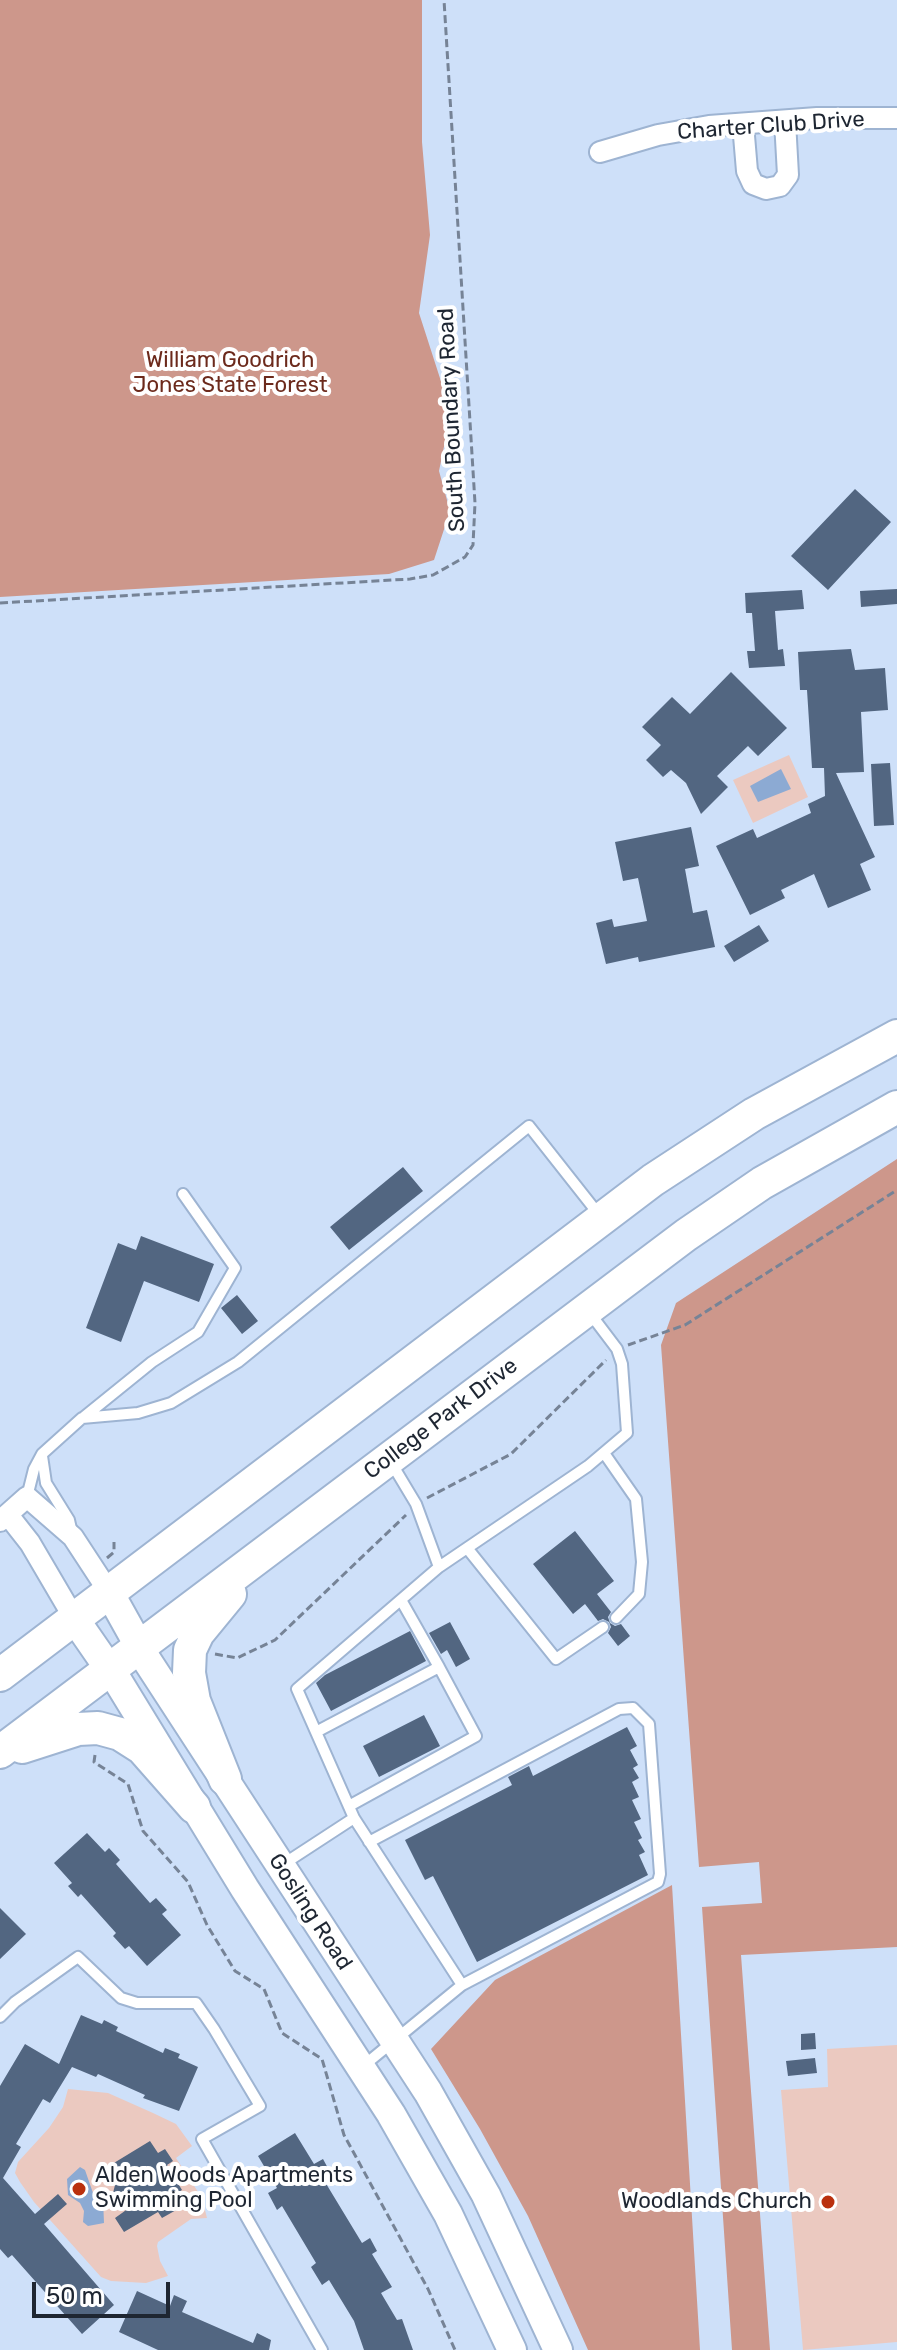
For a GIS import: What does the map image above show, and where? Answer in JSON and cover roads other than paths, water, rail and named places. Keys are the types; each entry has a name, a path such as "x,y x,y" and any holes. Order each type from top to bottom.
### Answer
{"main road":[{"path":"0,1675 653,1180 754,1114 897,1036"},
{"name":"College Park Drive","path":"0,1754 686,1235 762,1183 897,1107"},
{"path":"225,1779 194,1701 189,1673 190,1650 198,1633 263,1554"},
{"name":"Gosling Road","path":"109,1592 148,1662 428,2092 486,2195 558,2350"},
{"name":"Gosling Road","path":"74,1618 110,1669 194,1807 391,2114 448,2214 512,2350"},
{"path":"0,1754 78,1729 98,1728 120,1734 142,1748 194,1807"}],"street":[{"name":"Charter Club Drive","path":"600,152 658,135 743,124 897,118"},
{"path":"743,124 747,171 753,184 766,189 780,186 788,175 785,121"},
{"path":"4,1518 27,1497"},
{"name":"Gosling Road","path":"27,1497 73,1537 109,1592"},
{"name":"Gosling Road","path":"4,1518 30,1543 74,1618"}],"lane":[{"path":"82,1418 138,1413 171,1403 238,1362 529,1126 602,1218"},
{"path":"27,1497 34,1469 42,1454 152,1362 198,1332 235,1268 183,1194"},
{"path":"462,1985 354,1818 297,1689 439,1567 604,1453 627,1433 622,1364 617,1349 587,1309"},
{"path":"604,1453 636,1499 642,1562 639,1594 616,1618"},
{"path":"42,1454 46,1483 69,1520 73,1537"},
{"path":"389,1458 416,1504 439,1567"},
{"path":"467,1548 556,1659 603,1627"},
{"path":"349,1806 476,1736 401,1600"},
{"path":"316,1732 439,1667"},
{"path":"361,2068 462,1985 658,1882 660,1874 649,1724 633,1708 619,1709 369,1842"},
{"path":"281,1866 354,1818"},
{"path":"0,2017 15,2002 78,1957 121,1998 137,2003 196,2003 260,2106 202,2139 322,2350"}],"water":[{"path":"781,769 791,789 758,802 750,786"},
{"path":"80,2167 85,2170 93,2193 103,2199 104,2223 88,2226 83,2222 84,2211 80,2203 68,2195 67,2179"}],"place":[{"name":"Alden Woods Apartments Swimming Pool","path":"79,2189"},
{"name":"Woodlands Church","path":"828,2202"}],"park label":[{"name":"William Goodrich Jones State Forest","path":"230,374"}]}
